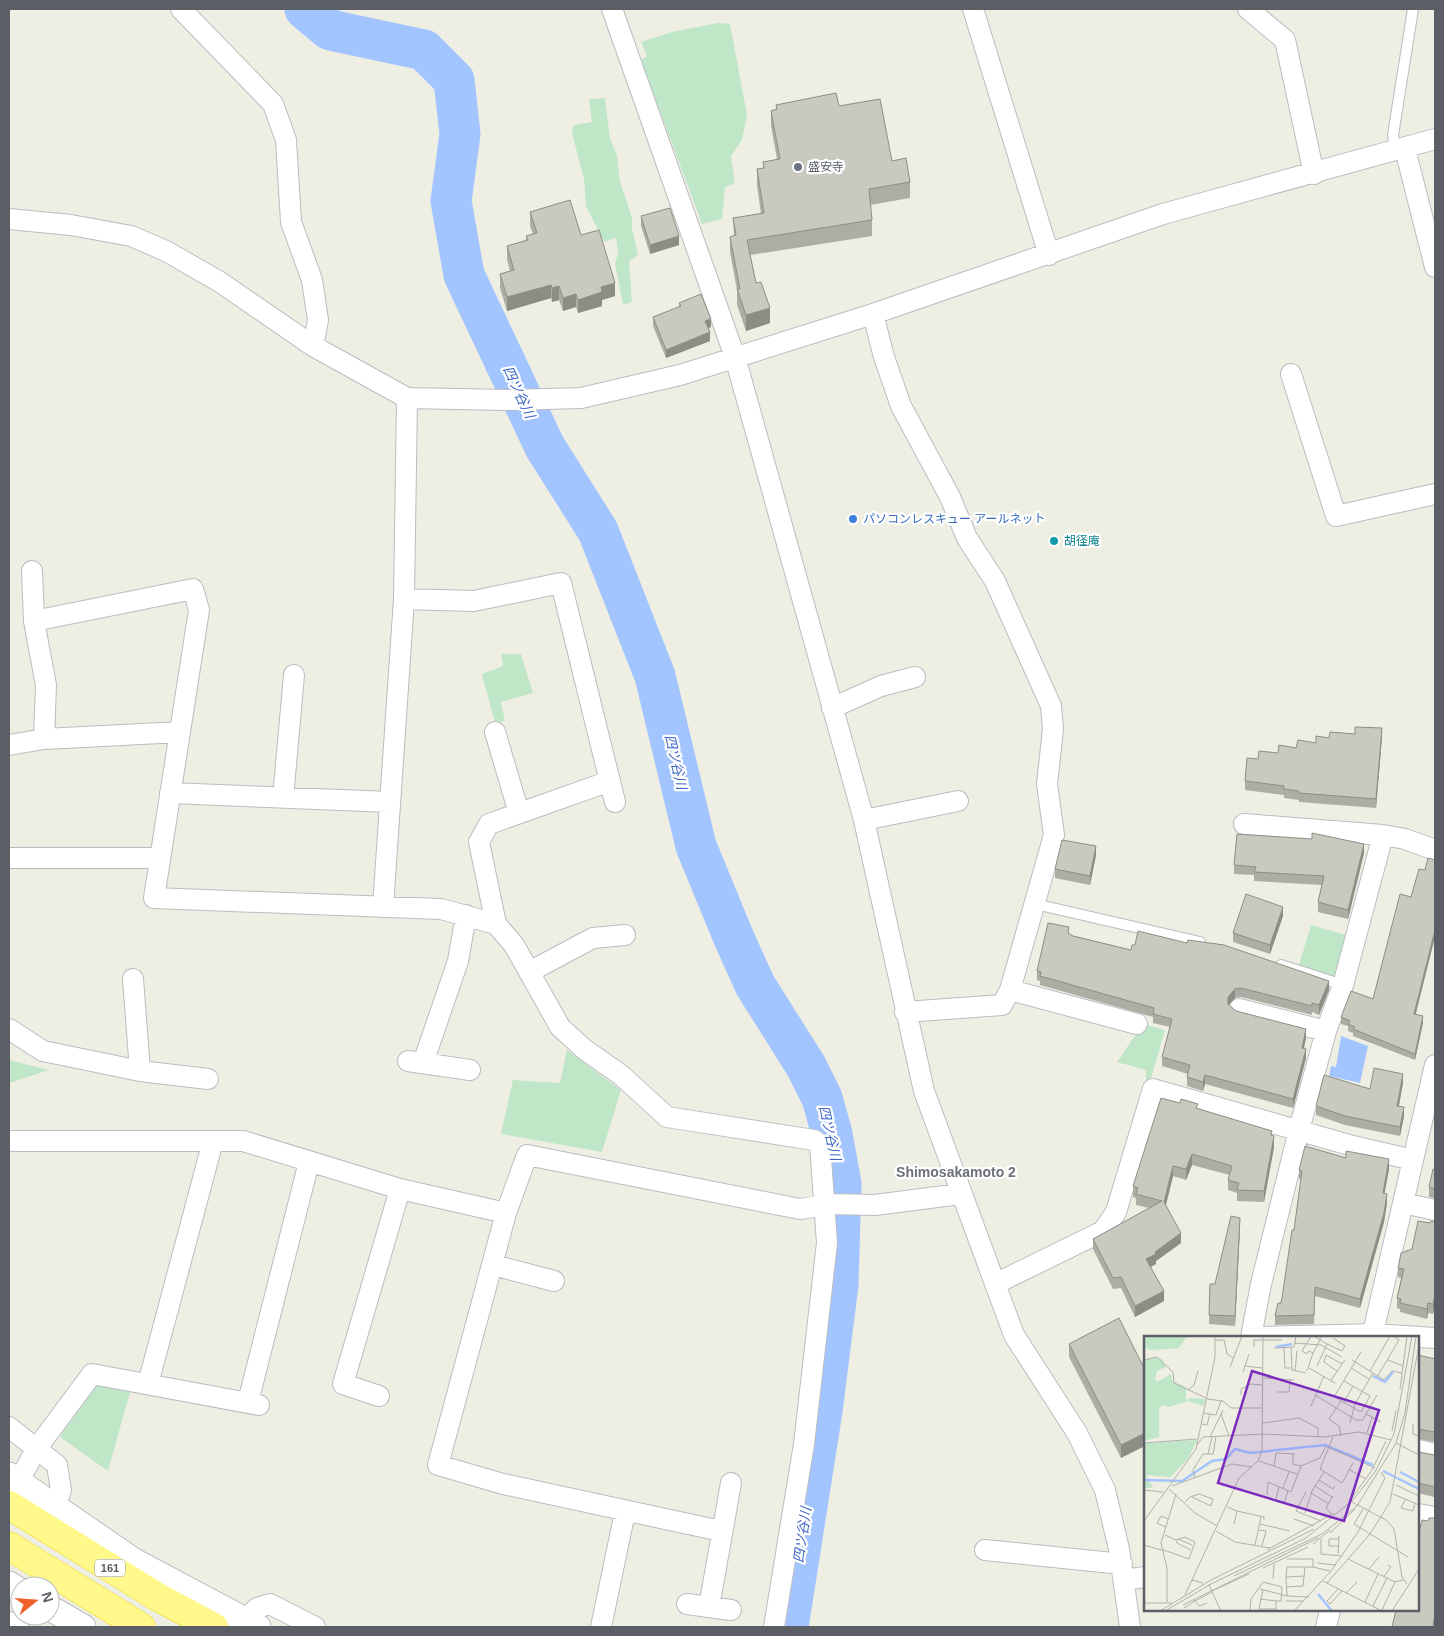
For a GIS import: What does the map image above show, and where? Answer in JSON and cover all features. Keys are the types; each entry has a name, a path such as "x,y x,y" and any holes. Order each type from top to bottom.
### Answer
{"highway":[{"name":"161","path":"12,1488 148,1591 214,1627"},
{"path":"9,1546 141,1627"}],"street":[{"path":"181,9 273,104 286,140 291,222 312,280 318,320 313,346"},
{"path":"612,9 735,357 864,820 924,1091 960,1194 1014,1335 1077,1433 1105,1490 1123,1572 1130,1627"},
{"path":"973,9 1049,254"},
{"path":"1248,9 1285,40 1314,174"},
{"path":"9,219 71,225 132,236 166,251 220,282 313,346 407,398 507,400 582,398 680,374 873,314 1163,214 1314,174 1435,139"},
{"path":"1400,150 1435,267"},
{"path":"873,314 884,357 901,406 950,497 967,538 995,581 1051,706 1053,729 1047,784 1054,822 1054,835 1010,990 1002,1005 905,1012"},
{"path":"1291,374 1336,516 1435,494"},
{"path":"383,907 404,599 407,398"},
{"path":"32,571 34,621 46,686 44,739"},
{"path":"404,599 474,601 560,583 615,802"},
{"path":"34,621 193,589 200,610 154,898 441,909 496,924"},
{"path":"283,798 294,674"},
{"path":"832,708 881,686 915,677"},
{"path":"9,745 44,739 180,732"},
{"path":"494,732 520,813"},
{"path":"610,781 489,824 479,842 496,924 514,945 560,1027 584,1049 621,1075 667,1117 814,1140 820,1144 835,1204 827,1244 804,1444 774,1627"},
{"path":"170,793 390,802"},
{"path":"864,820 958,801"},
{"path":"1244,824 1383,835 1405,839 1435,850"},
{"path":"1251,1336 1260,1284 1299,1130 1326,1031 1343,985 1383,835"},
{"path":"9,858 160,858"},
{"path":"466,915 458,961 415,1062 470,1070"},
{"path":"529,972 593,938 624,935"},
{"path":"133,979 140,1071"},
{"path":"1010,990 1137,1024"},
{"path":"1239,1009 1326,1031"},
{"path":"9,1029 43,1051 140,1071 208,1079"},
{"path":"1372,1336 1435,1066"},
{"path":"995,1284 1103,1231 1116,1212 1153,1089 1353,1146 1413,1160"},
{"path":"9,1141 244,1141 400,1188 506,1213"},
{"path":"148,1384 213,1141"},
{"path":"721,1532 503,1484 438,1465 506,1213 527,1155 800,1209 835,1204 875,1206 960,1194"},
{"path":"309,1162 254,1404 92,1374 37,1448 12,1488 55,1508 134,1562 251,1624 257,1608 270,1604 315,1627"},
{"path":"379,1396 344,1384 400,1188"},
{"path":"1403,1203 1435,1210"},
{"path":"493,1265 554,1281"},
{"path":"1419,1337 1435,1338"},
{"path":"9,1427 57,1465 61,1490 55,1508"},
{"path":"1419,1450 1435,1454"},
{"path":"708,1607 731,1483"},
{"path":"601,1627 625,1512"},
{"path":"1419,1514 1435,1517"},
{"path":"985,1550 1144,1577"},
{"path":"687,1604 731,1610"},
{"path":"1326,1627 1330,1611"},
{"path":"60,1614 83,1627"},
{"path":"9,1622 18,1627"}],"lane":[{"path":"1400,150 1393,136 1413,9"},
{"path":"1035,904 1169,936 1207,943"},
{"path":"1271,961 1343,985"}],"green space":[{"path":"718,23 730,24 747,115 742,140 731,156 735,183 725,187 722,219 702,224 641,60 647,56 641,42 672,32"},
{"path":"605,98 610,139 617,156 620,182 632,218 632,229 638,255 629,261 632,302 623,305 615,263 618,254 616,238 604,242 586,206 584,179 572,133 574,125 592,122 589,99"},
{"path":"501,654 521,654 533,693 501,702 505,721 495,723 482,674 503,666"},
{"path":"1311,925 1346,935 1335,978 1299,965"},
{"path":"1143,1024 1165,1030 1150,1082 1146,1080 1146,1070 1117,1062"},
{"path":"567,1050 621,1090 602,1152 501,1134 513,1080 560,1083"},
{"path":"9,1060 49,1070 9,1083"},
{"path":"94,1382 130,1392 108,1471 60,1437"}],"water":[{"path":"1341,1036 1368,1046 1360,1083 1329,1076 1331,1066 1336,1067"}],"building":[{"path":"836,93 839,106 880,99 892,161 906,158 910,182 869,189 872,220 747,240 756,283 761,282 770,308 746,315 737,289 740,289 730,237 736,235 733,218 764,213 757,169 764,168 763,162 780,159 771,111 777,109 776,105"},
{"path":"570,200 581,235 599,230 615,283 601,287 602,292 578,300 576,294 563,298 559,286 552,288 551,285 507,297 500,274 514,270 507,246 528,240 526,236 537,233 530,212"},
{"path":"670,208 679,236 650,245 641,216"},
{"path":"701,294 711,319 705,321 710,332 666,350 653,317 681,306 679,303"},
{"path":"1355,727 1382,728 1376,799 1299,793 1299,791 1284,789 1284,786 1245,781 1247,758 1258,759 1259,751 1278,753 1279,745 1296,748 1298,740 1316,743 1316,736 1329,738 1330,732 1355,734"},
{"path":"1312,833 1364,844 1348,910 1318,902 1324,876 1254,872 1256,867 1234,865 1237,834 1312,839"},
{"path":"1062,840 1096,846 1090,876 1055,869"},
{"path":"1428,858 1435,860 1435,930 1414,1014 1423,1016 1415,1054 1353,1029 1355,1027 1348,1024 1350,1021 1341,1017 1351,991 1373,999 1400,894 1411,897 1419,869 1425,870"},
{"path":"1246,894 1283,907 1270,945 1233,933"},
{"path":"1048,923 1069,927 1068,933 1073,936 1131,950 1132,945 1135,945 1138,931 1187,943 1188,940 1224,945 1329,981 1319,1005 1312,1003 1312,1006 1241,988 1235,989 1228,997 1228,1004 1236,1011 1306,1029 1302,1048 1306,1049 1293,1099 1205,1075 1203,1082 1187,1077 1190,1065 1162,1057 1172,1019 1153,1014 1154,1008 1040,976 1041,972 1037,971"},
{"path":"1374,1068 1403,1074 1397,1106 1404,1107 1400,1127 1345,1116 1316,1106 1324,1075 1370,1089"},
{"path":"1161,1098 1180,1103 1181,1099 1198,1104 1196,1108 1272,1131 1271,1135 1274,1136 1264,1191 1237,1190 1239,1183 1228,1180 1232,1166 1192,1154 1186,1169 1173,1166 1164,1202 1181,1233 1155,1252 1156,1254 1146,1259 1164,1291 1135,1306 1121,1277 1113,1278 1093,1239 1162,1201 1136,1194 1138,1188 1133,1186"},
{"path":"1305,1146 1346,1158 1346,1151 1389,1159 1383,1193 1387,1194 1384,1213 1360,1299 1315,1287 1314,1315 1275,1316 1278,1303 1281,1303 1292,1230 1294,1230 1302,1171 1299,1170"},
{"path":"1433,1169 1435,1169 1435,1189 1429,1187"},
{"path":"1231,1216 1240,1218 1235,1316 1209,1315 1210,1284 1215,1284"},
{"path":"1418,1221 1435,1222 1435,1295 1433,1304 1428,1303 1427,1309 1400,1303 1401,1299 1397,1298 1404,1269 1398,1268 1401,1253 1412,1249"},
{"path":"1119,1318 1144,1368 1144,1434 1121,1445 1069,1344"},
{"path":"1419,1355 1435,1359 1435,1432 1419,1429"},
{"path":"1419,1452 1435,1455 1435,1487 1419,1483"},
{"path":"1429,1518 1435,1518 1435,1614 1433,1625 1435,1627 1392,1627 1396,1611 1419,1611 1419,1529 1422,1520 1428,1521"}],"waterway":[{"name":"四ツ谷川","path":"305,9 330,30 424,50 454,80 460,134 451,201 464,275 545,447 598,531 655,676 696,846 755,985 806,1066 822,1098 832,1134 841,1184 838,1285 822,1411 788,1627"}],"place":[{"name":"盛安寺","path":"798,167"},
{"name":"パソコンレスキュー アールネット","path":"853,519"},
{"name":"胡径庵","path":"1054,541"}],"district":[{"name":"Shimosakamoto 2","path":"956,1172"}]}
